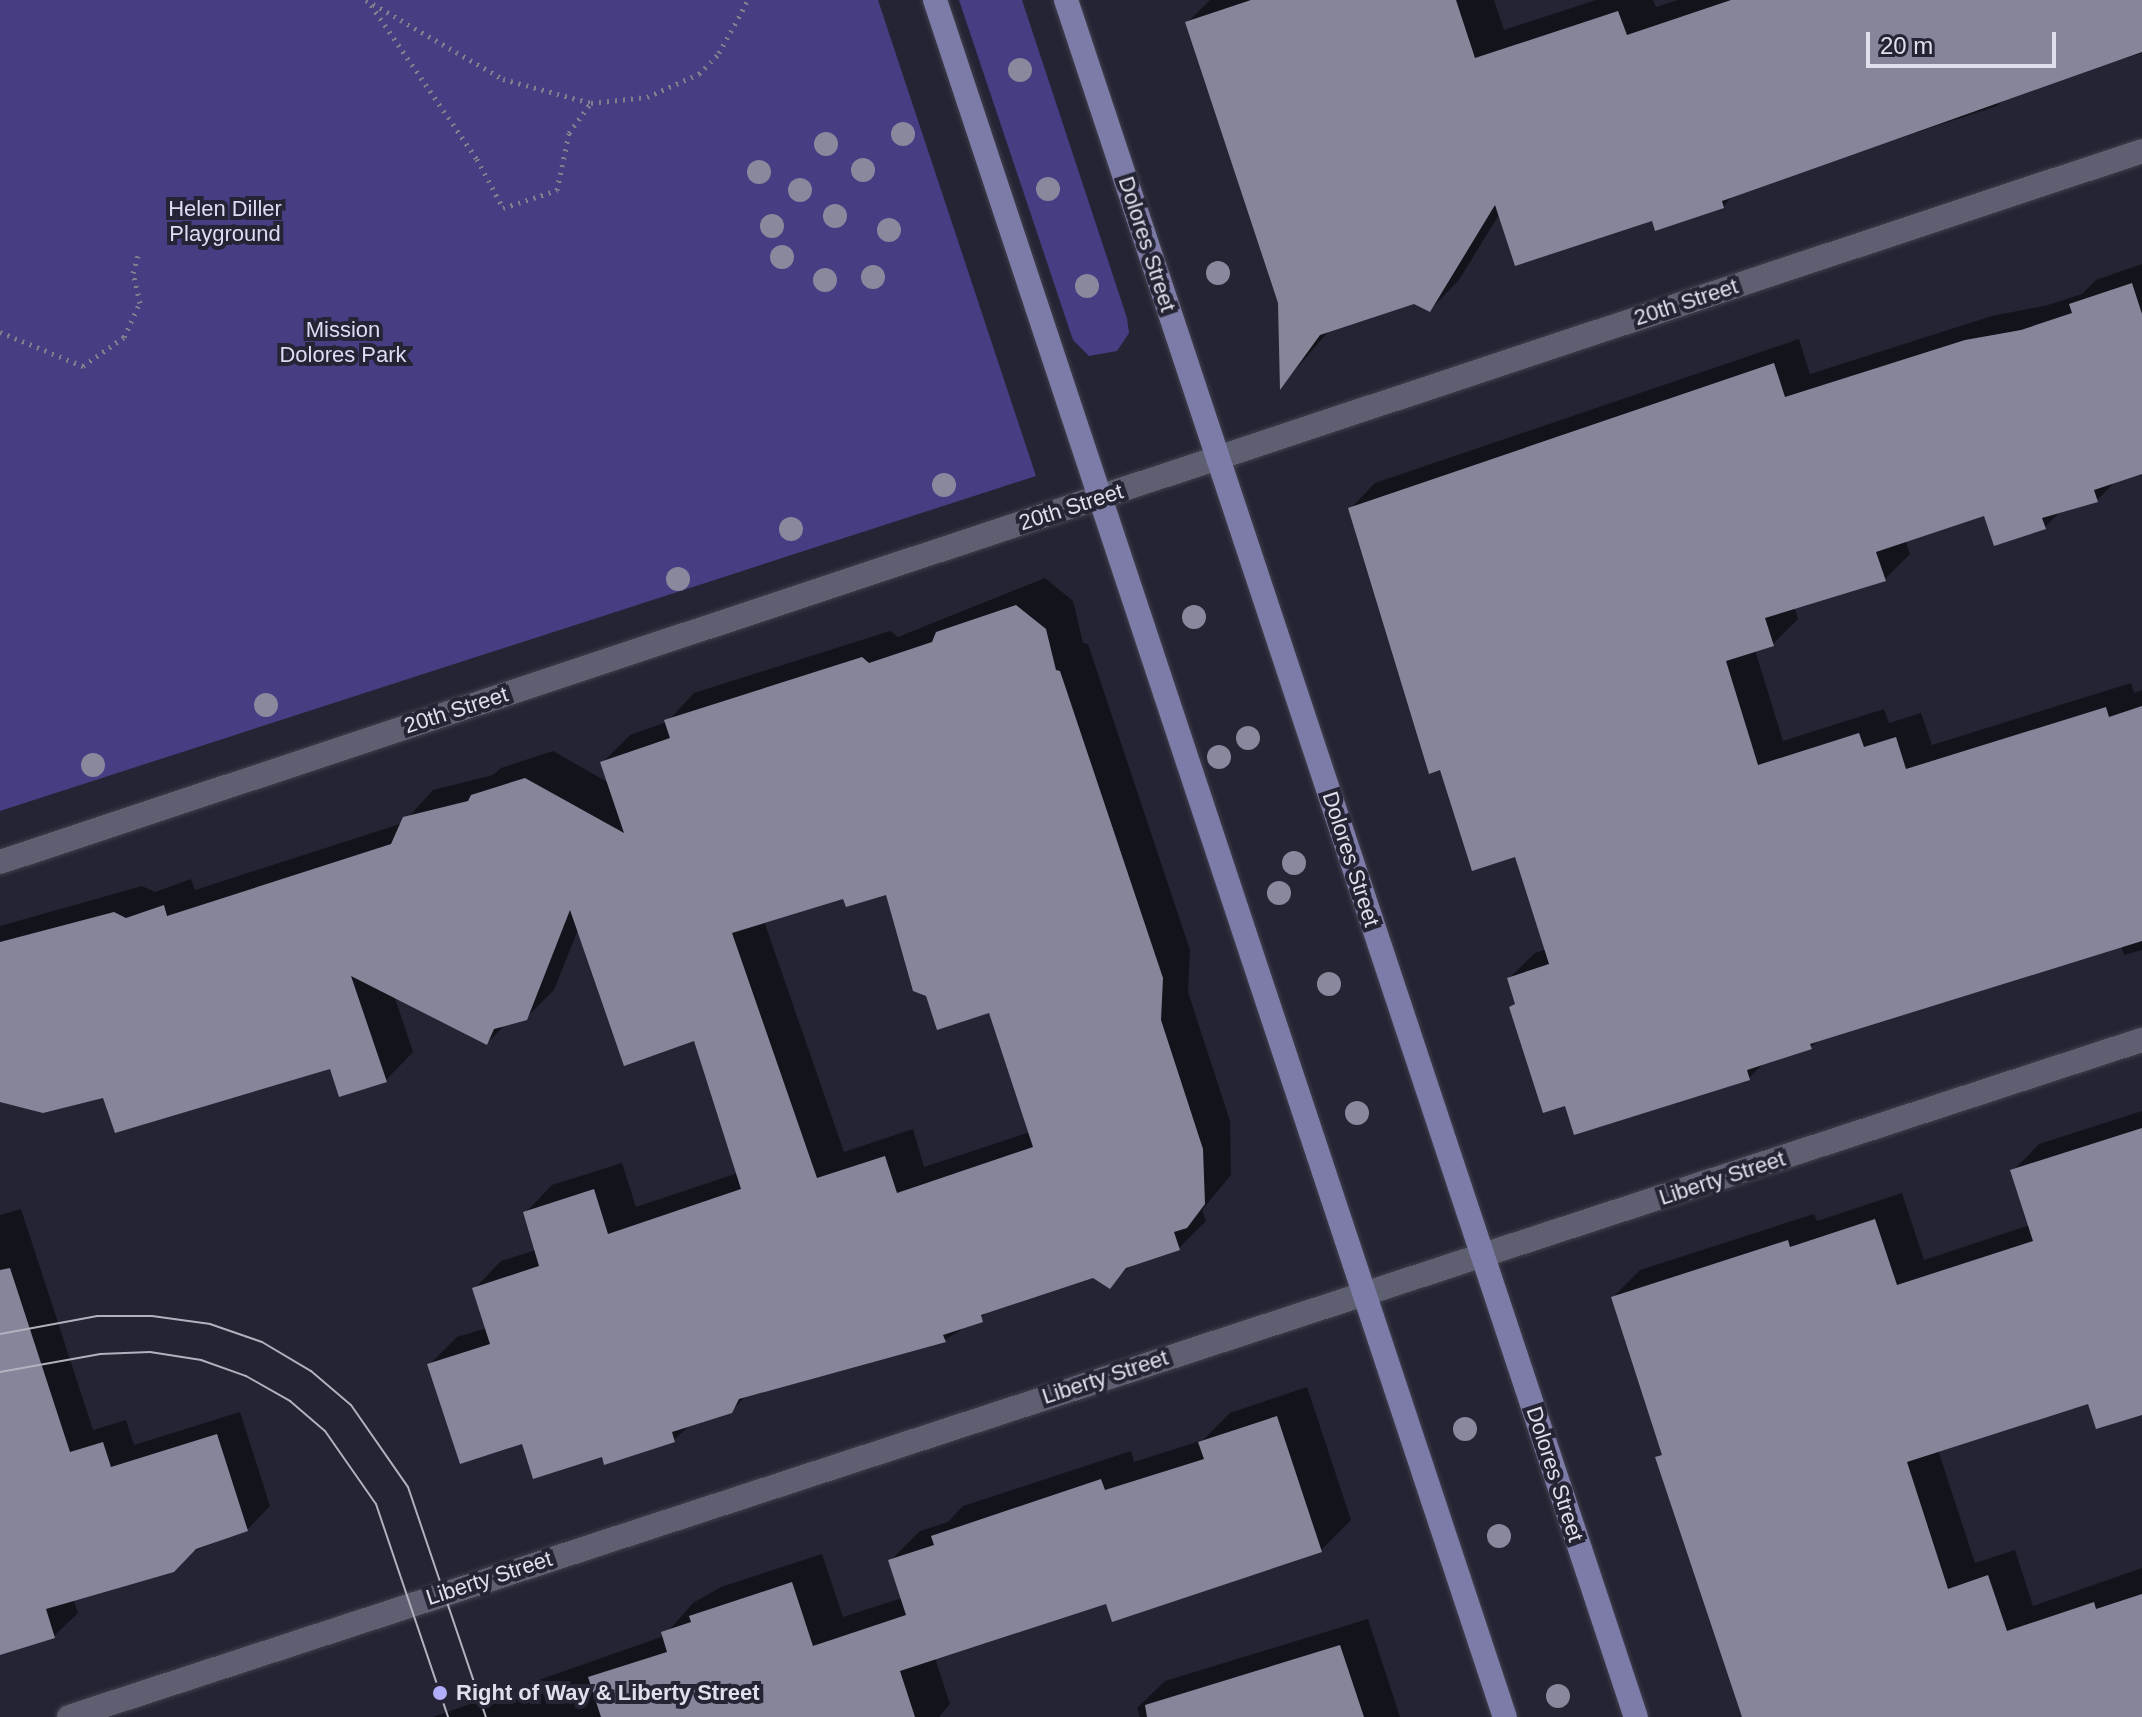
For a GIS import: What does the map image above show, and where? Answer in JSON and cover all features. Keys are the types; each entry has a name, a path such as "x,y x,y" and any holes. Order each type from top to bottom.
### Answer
{"main road":[{"path":"935,0 1505,1717"},
{"name":"Dolores Street","path":"1066,0 1636,1717"}],"street":[{"name":"20th Street","path":"0,862 2142,151"},
{"name":"Liberty Street","path":"69,1717 2142,1040"}],"path":[{"path":"367,1 503,79 591,103 647,97 699,74 719,53 748,0"},
{"path":"367,1 452,121 503,208 557,190 569,133 591,103"},
{"path":"0,332 83,366 124,337 140,303 133,273 138,256"}],"green space":[{"name":"Mission Dolores Park","path":"0,0 878,0 1036,476 0,811"},
{"path":"959,0 1022,0 1127,318 1129,333 1117,351 1089,356 1073,340"}],"building":[{"path":"1251,0 1456,0 1475,58 1618,11 1627,35 1731,0 2142,0 2142,52 1722,201 1724,208 1655,231 1652,221 1515,266 1495,205 1430,312 1414,304 1320,335 1280,390 1278,303 1185,22"},
{"path":"2132,283 2142,314 2142,474 2094,490 2098,502 2042,518 2046,529 1994,546 1984,516 1876,552 1886,581 1765,618 1774,646 1726,661 1758,765 1859,733 1864,747 1896,737 1906,769 2106,707 2109,717 2142,706 2142,941 1810,1044 1812,1049 1747,1070 1750,1080 1574,1135 1565,1106 1543,1113 1509,1007 1515,1004 1507,978 1549,964 1515,857 1472,871 1440,770 1429,774 1348,508 1774,363 1785,397 1965,340 2021,330 2072,313 2069,304"},
{"path":"1016,605 1046,629 1056,670 1060,671 1163,978 1161,1020 1203,1149 1205,1204 1187,1228 1174,1232 1180,1250 1126,1268 1110,1289 1093,1278 981,1315 983,1322 943,1335 946,1342 739,1399 732,1413 672,1432 675,1442 604,1465 602,1457 533,1479 522,1444 460,1464 427,1364 490,1344 472,1288 539,1266 523,1212 594,1189 608,1234 741,1189 694,1041 624,1066 570,910 527,1020 494,1029 487,1045 351,976 387,1082 339,1097 330,1069 115,1133 103,1098 43,1113 0,1102 0,942 114,912 126,918 164,905 167,916 391,844 403,817 468,801 471,795 525,778 624,833 600,762 670,738 664,720 862,657 869,663 932,642 936,632","holes":["886,895 913,991 926,996 937,1030 989,1013 1033,1147 897,1193 885,1156 817,1178 732,933 843,899 846,907"]},
{"path":"2142,1128 2142,1415 2096,1429 2088,1404 1907,1462 1948,1589 1988,1575 2007,1631 2094,1602 2096,1609 2142,1594 2142,1717 1742,1717 1655,1457 1662,1455 1611,1297 1788,1240 1790,1247 1875,1219 1897,1285 2033,1241 2010,1170"},
{"path":"10,1268 70,1452 103,1442 111,1467 217,1434 248,1531 196,1549 174,1572 46,1609 55,1638 0,1655 0,1270"},
{"path":"1277,1416 1322,1552 1112,1622 1106,1604 900,1671 915,1717 601,1717 588,1677 667,1652 661,1632 691,1622 689,1616 792,1582 813,1646 906,1615 888,1560 934,1545 931,1536 1101,1479 1105,1490 1204,1459 1198,1442"},
{"path":"1340,1645 1364,1717 1147,1717 1145,1705"}],"tram line":[{"path":"0,1334 97,1316 152,1316 210,1324 262,1342 311,1371 351,1405 408,1487 486,1717"},
{"path":"0,1372 100,1354 150,1352 201,1360 246,1376 290,1401 325,1431 376,1504 448,1717"}],"place":[{"name":"Right of Way & Liberty Street","path":"440,1693"}],"park label":[{"name":"Helen Diller Playground","path":"225,220"}]}
